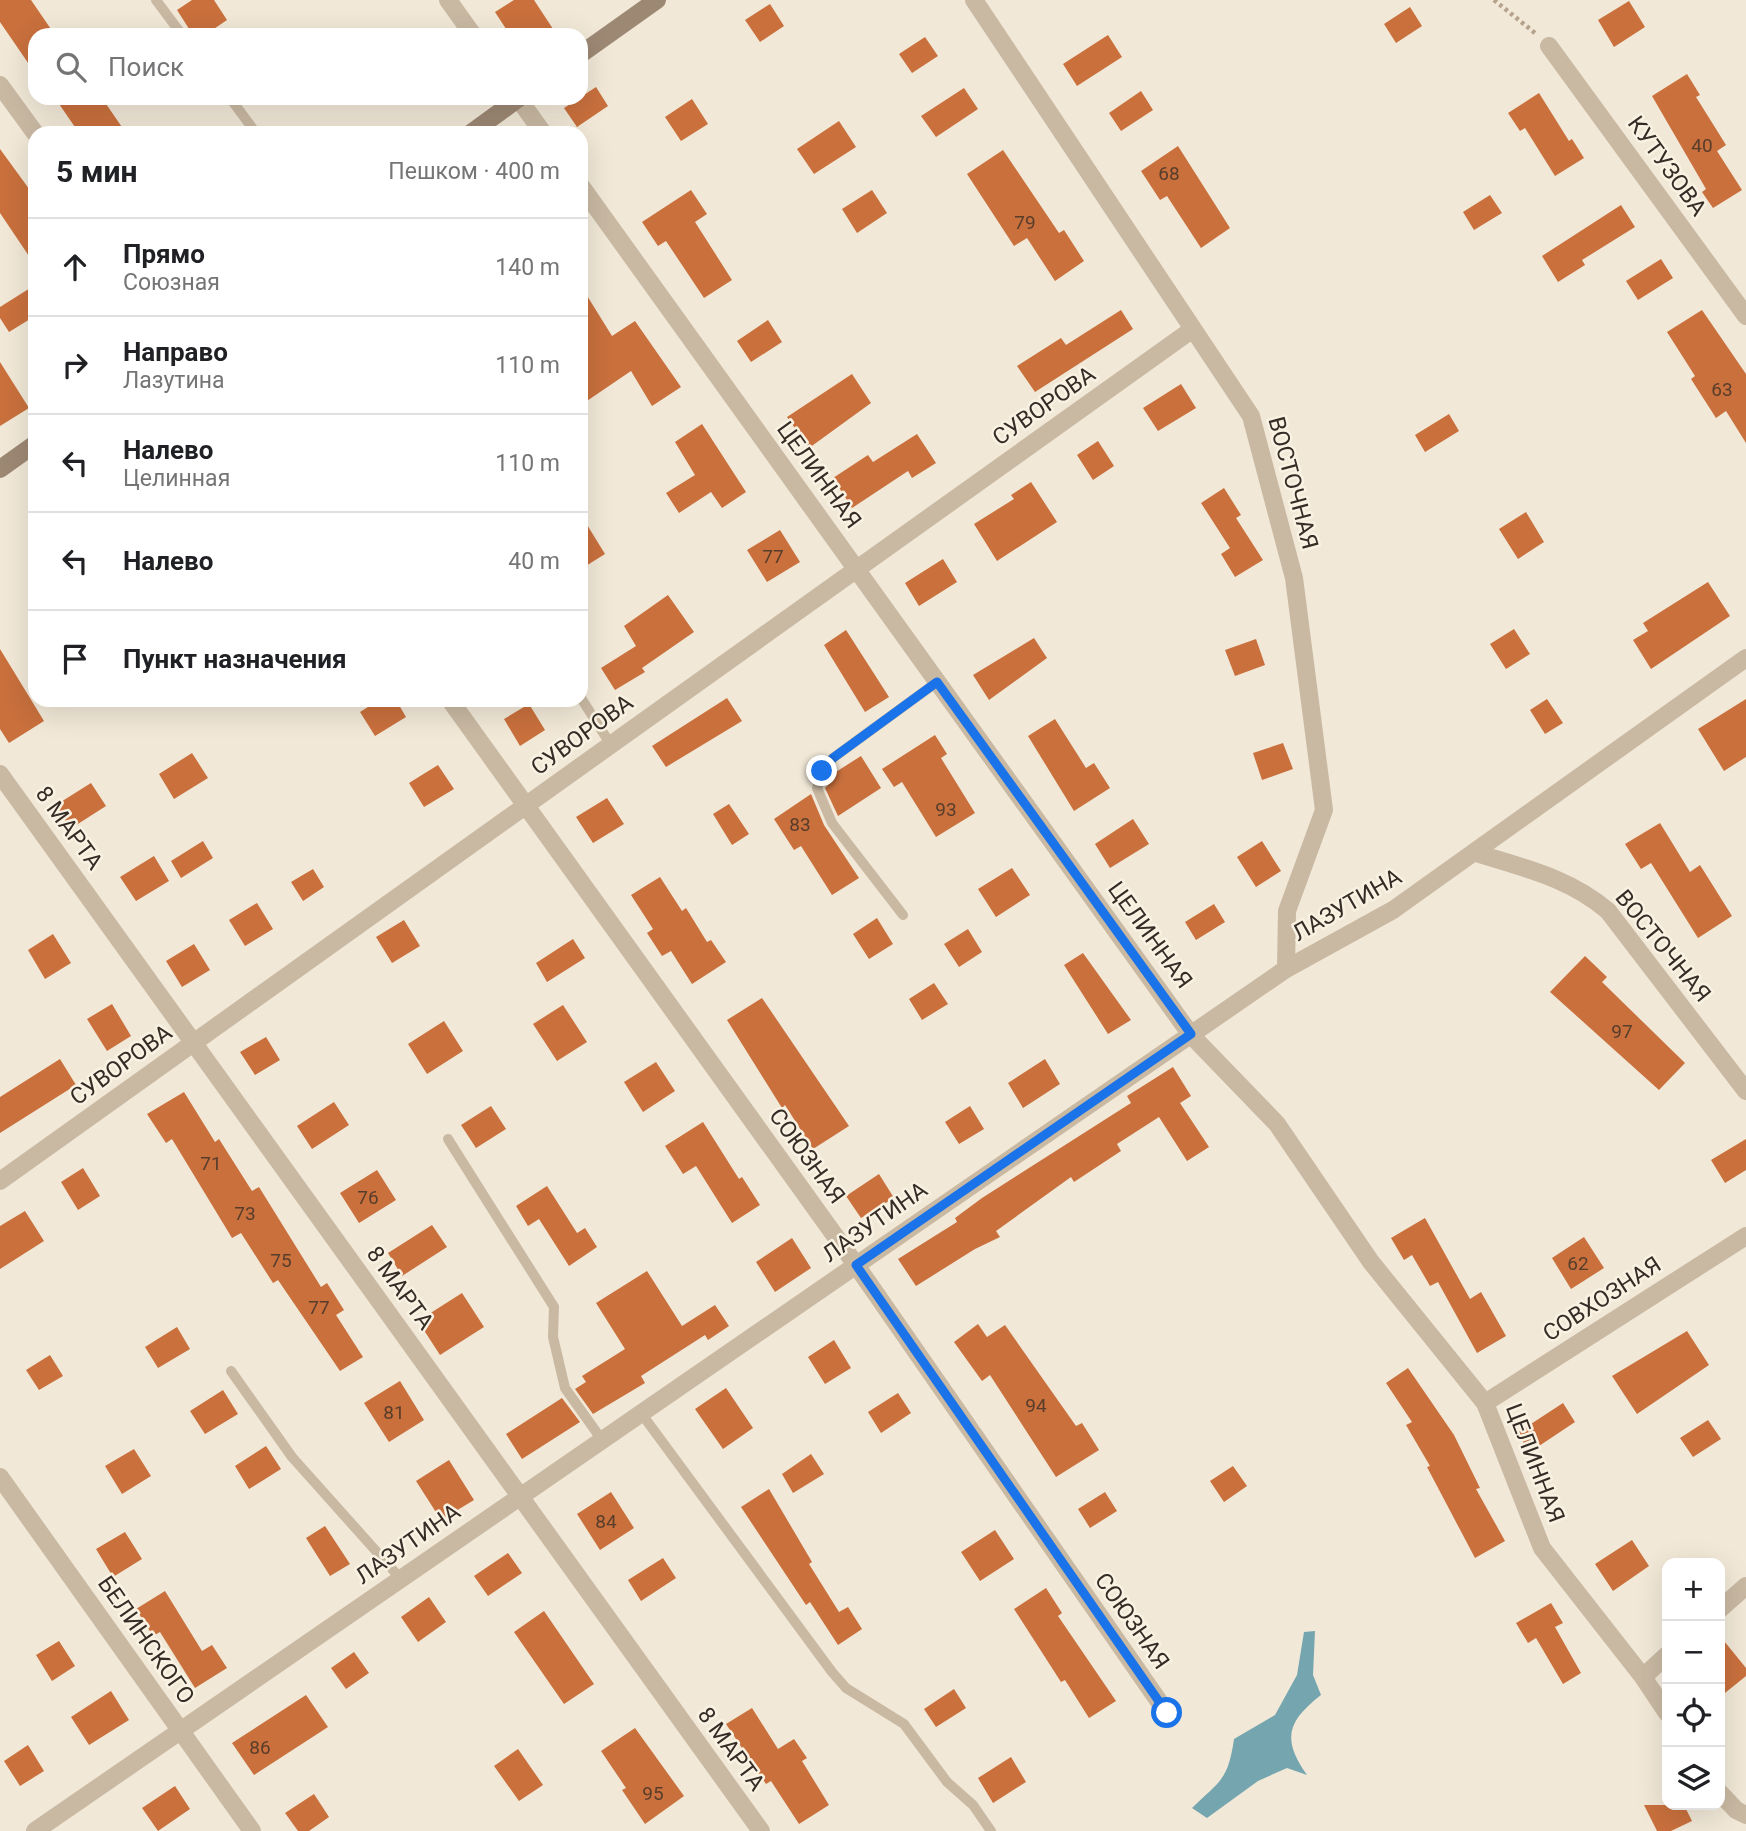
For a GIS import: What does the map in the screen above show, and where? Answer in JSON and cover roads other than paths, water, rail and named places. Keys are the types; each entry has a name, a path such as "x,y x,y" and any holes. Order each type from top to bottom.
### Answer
{"street":[{"path":"448,0 468,28"},
{"path":"588,49 657,0"},
{"name":"ВОСТОЧНАЯ","path":"974,0 1251,416 1294,578 1324,810 1287,911 1286,969"},
{"name":"КУТУЗОВА","path":"1549,46 1746,316"},
{"path":"0,85 30,126"},
{"path":"481,126 509,105"},
{"path":"524,105 538,126"},
{"name":"ЦЕЛИННАЯ","path":"588,196 1191,1034 1277,1124 1371,1262 1485,1404 1542,1548 1643,1677 1662,1706"},
{"name":"СУВОРОВА","path":"0,1181 1193,329"},
{"path":"2,463 28,448"},
{"name":"ЛАЗУТИНА","path":"35,1831 1286,969 1393,910 1746,658"},
{"name":"СОЮЗНАЯ","path":"455,707 856,1265 1167,1713"},
{"name":"8 МАРТА","path":"0,774 761,1831"},
{"name":"ВОСТОЧНАЯ","path":"1476,853 1563,880 1588,893 1608,911 1746,1091"},
{"name":"СОВХОЗНАЯ","path":"1485,1404 1746,1236"},
{"name":"БЕЛИНСКОГО","path":"0,1477 252,1831"},
{"path":"1725,1605 1746,1586"},
{"path":"1643,1677 1662,1660"},
{"path":"1725,1798 1736,1810 1746,1815"}],"lane":[{"path":"156,0 177,28"},
{"path":"235,105 251,126"},
{"path":"902,915 832,823 817,788 822,771 833,758 937,682"},
{"path":"587,707 611,745"},
{"path":"448,1139 554,1307 553,1337 565,1388 602,1440"},
{"path":"232,1371 292,1457 401,1579"},
{"path":"641,1413 832,1672 846,1688 910,1729 947,1782 973,1805 991,1831"}],"water":[{"path":"1315,1631 1313,1675 1321,1695 1295,1722 1291,1740 1307,1775 1287,1768 1258,1781 1207,1818 1192,1808 1222,1778 1229,1763 1234,1739 1275,1715 1297,1675 1304,1632"}]}
